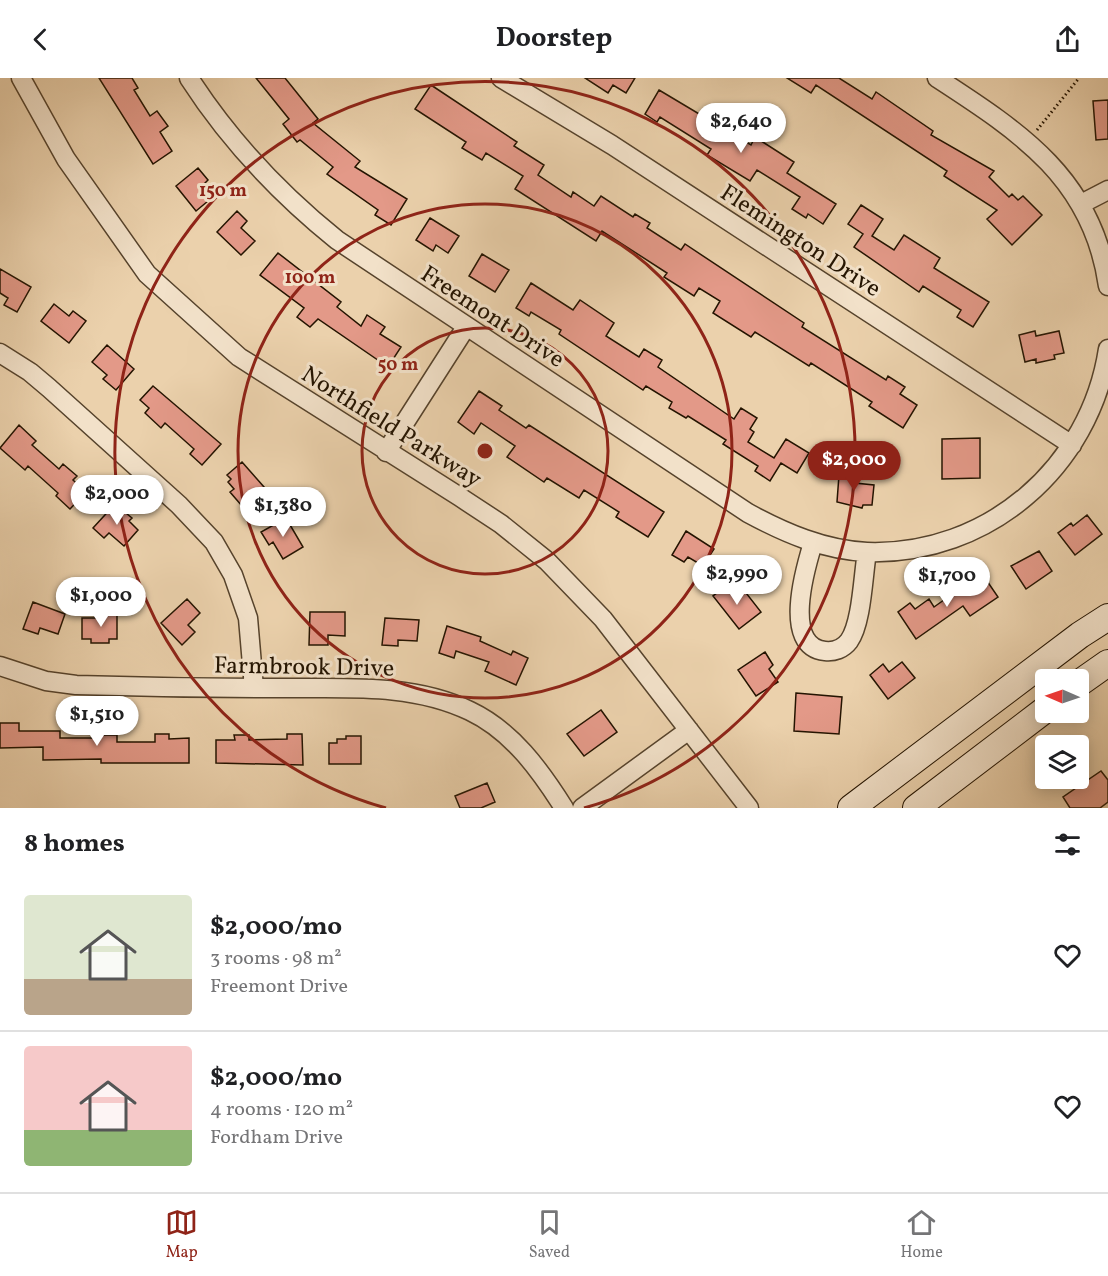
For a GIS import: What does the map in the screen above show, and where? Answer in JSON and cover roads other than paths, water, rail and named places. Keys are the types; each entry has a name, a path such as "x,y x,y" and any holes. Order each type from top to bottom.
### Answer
{"main road":[{"path":"851,808 1080,634 1108,616"},
{"path":"1089,676 1108,663"},
{"path":"916,808 1035,718"}],"street":[{"name":"Northfield Parkway","path":"21,78 66,159 147,274 239,357 501,524 547,561 603,619 748,808"},
{"name":"Freemont Drive","path":"189,78 234,140 305,214 363,258 748,513 813,543 867,552 893,551 940,543 987,524 1032,493 1060,463 1072,446 1089,416 1100,387 1108,349"},
{"name":"Flemington Drive","path":"501,78 612,145 1072,446"},
{"path":"937,78 1033,145 1063,176 1081,204 1102,254 1108,286"},
{"path":"1081,204 1108,190"},
{"path":"386,452 466,327"},
{"path":"0,353 49,388 179,505 214,542 233,575 248,618 254,688"},
{"path":"813,543 799,623 803,638 814,648 822,651 838,650 850,640 855,628 867,552"},
{"name":"Farmbrook Drive","path":"0,666 46,681 76,685 393,690 420,694 450,702 493,725 526,754 540,770 564,808"},
{"path":"582,808 689,730"}]}
